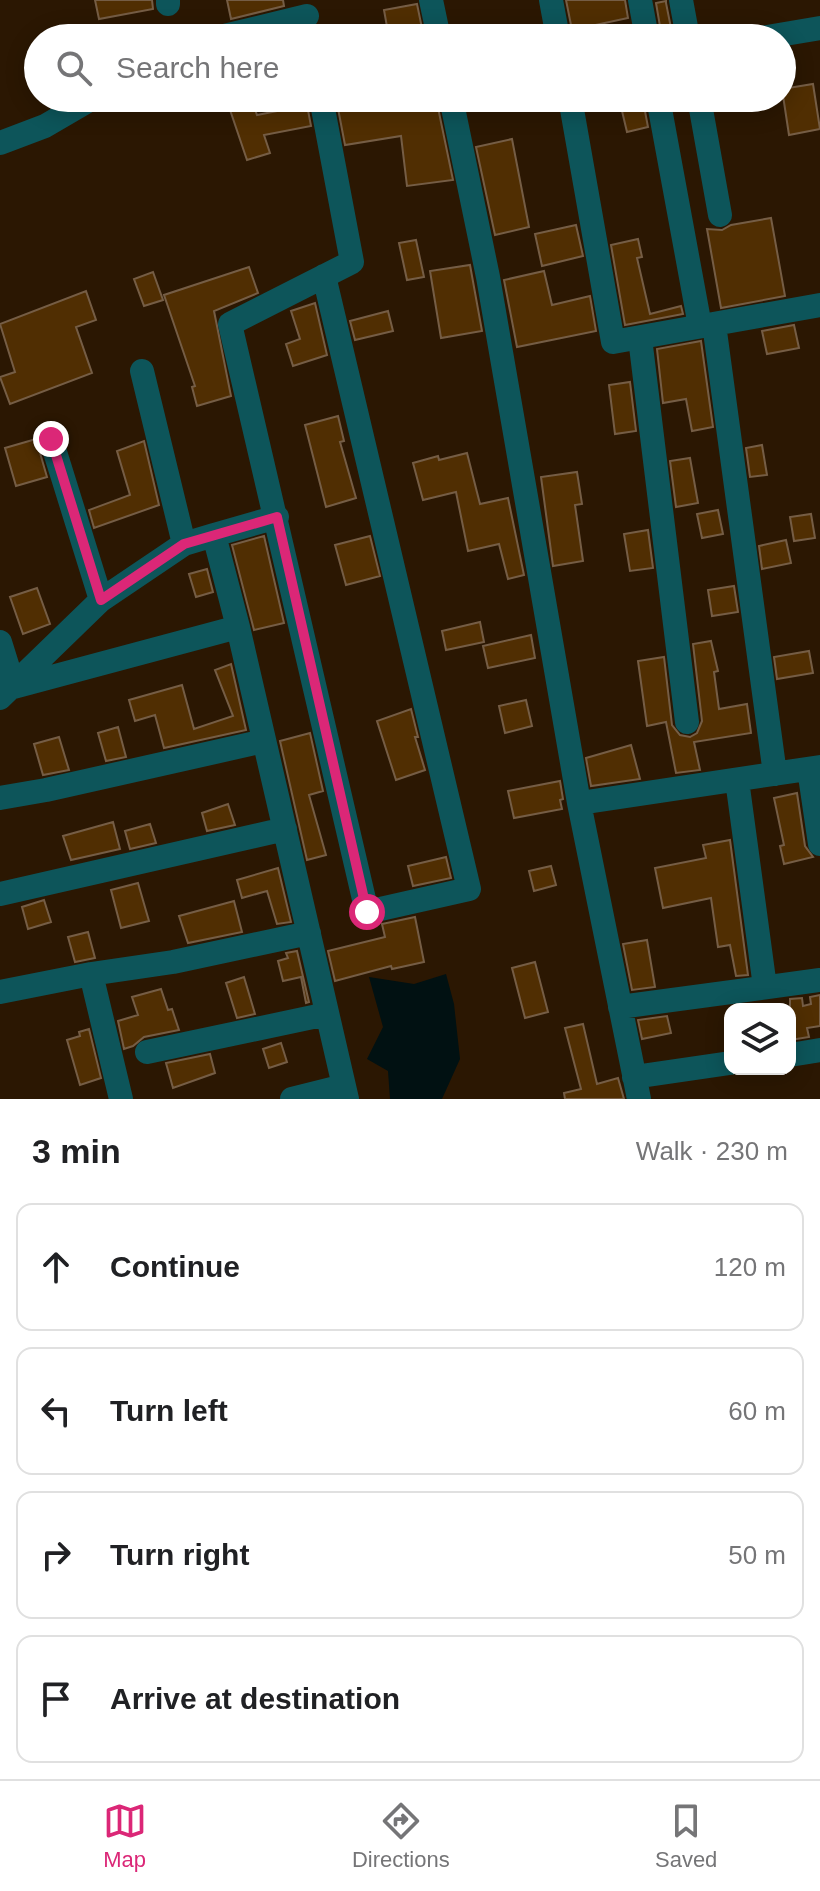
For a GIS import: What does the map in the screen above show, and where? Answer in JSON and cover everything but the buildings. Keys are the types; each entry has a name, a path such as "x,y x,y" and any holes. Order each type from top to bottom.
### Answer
{"street":[{"path":"431,0 436,24"},
{"path":"551,0 555,24"},
{"path":"640,0 644,24"},
{"path":"681,0 685,24"},
{"path":"280,24 307,18"},
{"path":"796,32 820,28"},
{"path":"0,143 45,126 69,112"},
{"path":"324,112 352,262 324,276 230,324 367,912 469,889 324,276"},
{"path":"454,112 488,277 580,803 637,1088 724,1065"},
{"path":"572,112 613,342 820,305"},
{"path":"661,112 707,325 775,774"},
{"path":"702,112 720,215"},
{"path":"640,338 687,722"},
{"path":"142,371 184,544"},
{"path":"51,439 101,600"},
{"path":"7,692 101,600 184,544 277,517"},
{"path":"214,535 346,1093 292,1099"},
{"path":"7,692 238,627"},
{"path":"0,642 7,692"},
{"path":"0,798 264,741"},
{"path":"580,803 814,768 820,844"},
{"path":"737,780 765,987"},
{"path":"0,894 285,829"},
{"path":"0,992 173,962 309,933"},
{"path":"91,974 121,1099"},
{"path":"620,1007 820,980"},
{"path":"147,1052 327,1014"},
{"path":"796,1054 820,1050"}],"shaded area":[{"path":"446,974 454,1004 460,1059 442,1099 390,1099 388,1071 367,1059 383,1027 369,977 414,984"}],"route":[{"path":"51,439 101,600 184,544 277,517 367,912"}]}
